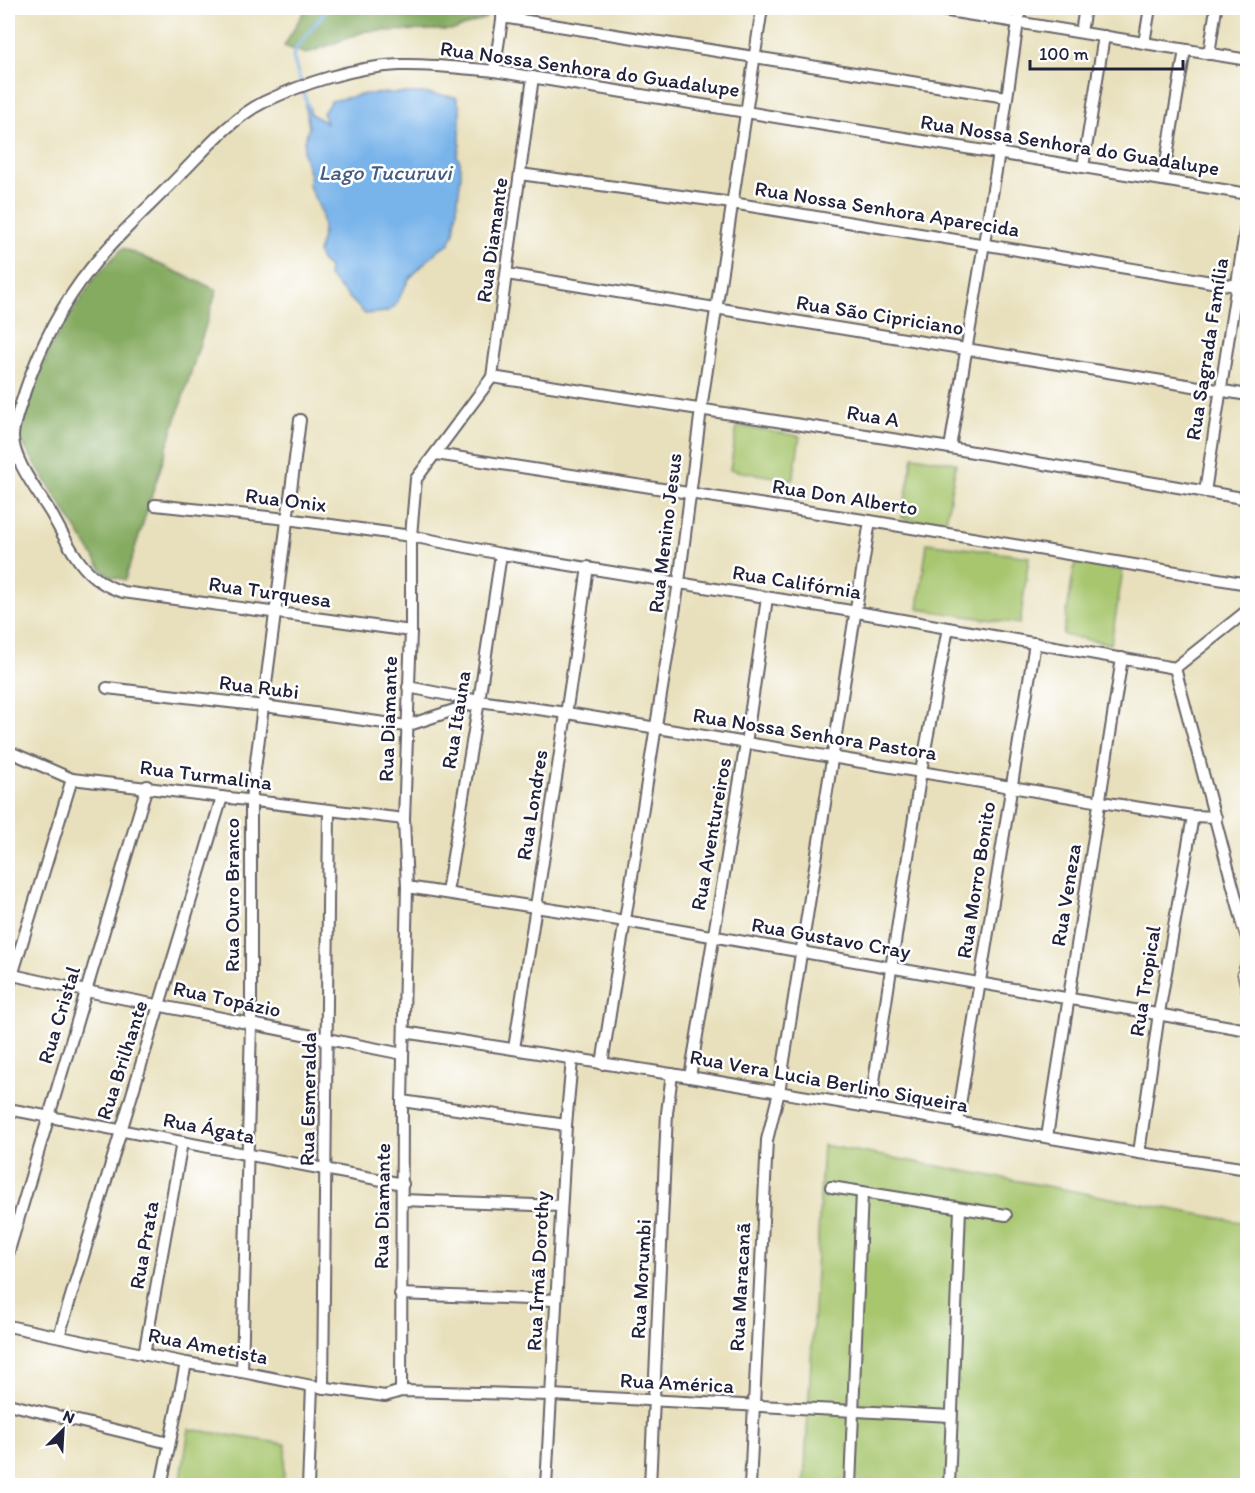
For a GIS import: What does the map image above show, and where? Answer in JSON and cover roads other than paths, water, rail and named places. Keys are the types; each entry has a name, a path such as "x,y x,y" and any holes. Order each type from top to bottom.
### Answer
{"street":[{"name":"Rua Menino Jesus","path":"602,1064 680,582 701,409 762,8"},
{"path":"930,8 955,9 1017,22 1248,60"},
{"path":"950,448 999,153 1020,8"},
{"path":"1081,32 1085,8"},
{"path":"1144,43 1150,8"},
{"path":"1209,54 1215,8"},
{"path":"494,71 503,12 754,59 1006,97"},
{"path":"1083,167 1104,36"},
{"path":"1163,180 1185,50"},
{"name":"Rua Nossa Senhora do Guadalupe","path":"123,592 101,584 84,567 70,548 15,451 14,424 31,374 64,308 79,284 106,250 234,121 263,103 303,87 356,71 396,65 494,71 1248,194"},
{"name":"Rua Diamante","path":"401,1391 402,1101 407,887 404,819 411,631 411,537 416,479 492,376 533,77"},
{"name":"Rua Nossa Senhora Aparecida","path":"520,174 732,203 1248,288"},
{"name":"Rua Sagrada Família","path":"1205,492 1248,212"},
{"name":"Rua São Cipriciano","path":"507,274 1248,395"},
{"name":"Rua A","path":"492,376 950,448 1248,499"},
{"name":"Rua Ouro Branco","path":"242,1372 249,1156 251,800 300,420"},
{"name":"Rua Don Alberto","path":"436,454 870,521 1248,584"},
{"name":"Rua Onix","path":"155,505 287,519 411,537"},
{"name":"Rua Maracanã","path":"750,1485 767,1140 778,1092 834,757 870,521"},
{"name":"Rua Califórnia","path":"411,537 1175,668"},
{"name":"Rua Itauna","path":"447,892 501,554"},
{"name":"Rua Londres","path":"514,1049 588,567"},
{"name":"Rua Turquesa","path":"123,592 411,631"},
{"name":"Rua Aventureiros","path":"690,1077 746,742 767,598"},
{"path":"1248,610 1175,668 1248,939"},
{"path":"870,1108 921,771 948,628"},
{"name":"Rua Morro Bonito","path":"957,1123 1035,643"},
{"name":"Rua Veneza","path":"1047,1137 1122,658"},
{"name":"Rua Nossa Senhora Pastora","path":"408,687 479,701 746,742 1101,802 1193,816 1216,817"},
{"name":"Rua Rubi","path":"107,688 264,706 406,726"},
{"path":"406,726 479,701"},
{"name":"Rua Turmalina","path":"8,751 72,779 147,786 404,819"},
{"path":"8,989 10,974 72,779"},
{"name":"Rua Cristal","path":"8,1254 147,786"},
{"name":"Rua Brilhante","path":"59,1336 222,797"},
{"name":"Rua Esmeralda","path":"308,1485 317,1387 326,1170 329,811"},
{"name":"Rua Tropical","path":"1139,1153 1159,1013 1193,816"},
{"name":"Rua Gustavo Cray","path":"407,887 624,921 1248,1030"},
{"path":"1248,961 1244,974 1248,990"},
{"name":"Rua Topázio","path":"10,974 404,1054"},
{"name":"Rua Vera Lucia Berlino Siqueira","path":"404,1032 1248,1169"},
{"name":"Rua Irmã Dorothy","path":"546,1485 561,1206 572,1060"},
{"name":"Rua Morumbi","path":"650,1485 667,1113 672,1074"},
{"path":"402,1101 566,1125"},
{"name":"Rua Ágata","path":"8,1109 403,1184"},
{"name":"Rua Prata","path":"144,1355 182,1142"},
{"path":"831,1187 1006,1215"},
{"path":"850,1485 861,1192"},
{"path":"402,1200 561,1206"},
{"path":"949,1485 960,1209"},
{"path":"400,1294 556,1300"},
{"name":"Rua Ametista","path":"8,1326 144,1355 317,1387 385,1396 401,1391"},
{"path":"161,1485 186,1363"},
{"name":"Rua América","path":"401,1391 551,1395 951,1416"},
{"path":"8,1404 169,1443"}],"water":[{"name":"Lago Tucuruvi","path":"422,93 456,97 460,109 460,145 457,156 461,174 454,233 449,244 439,249 409,279 395,306 386,312 365,314 328,276 329,268 321,261 318,253 323,231 322,213 309,186 310,176 303,153 309,127 305,105 308,104 311,114 326,123 323,113 331,101 365,94"}],"waterway":[{"path":"308,107 293,57 295,50 328,8"}]}
